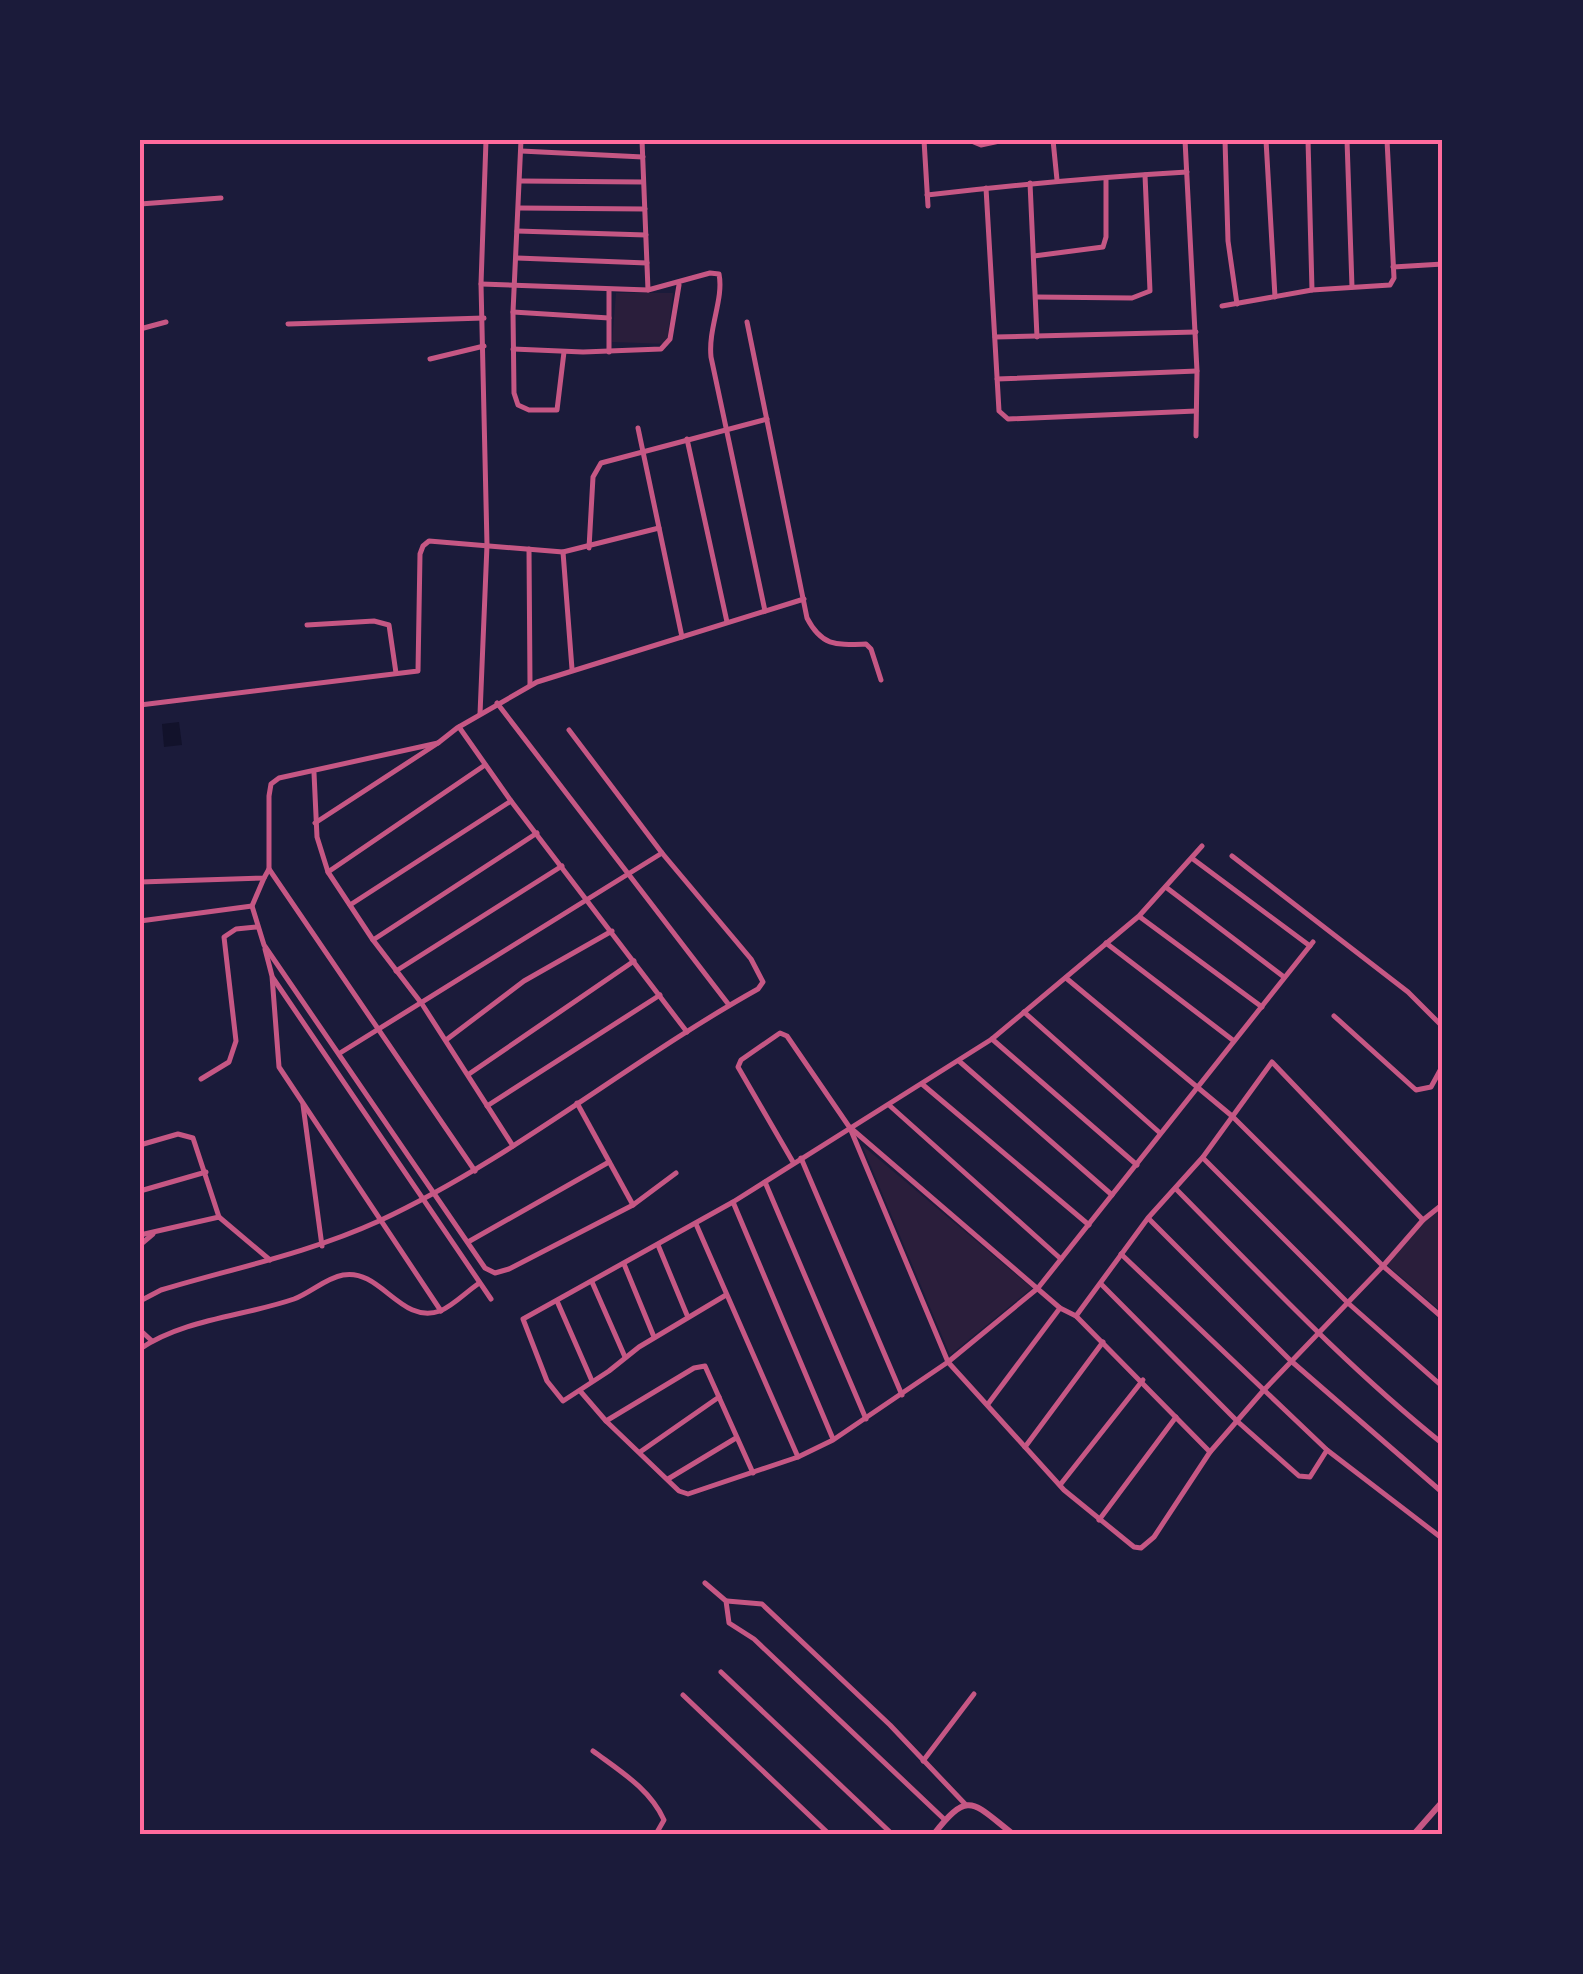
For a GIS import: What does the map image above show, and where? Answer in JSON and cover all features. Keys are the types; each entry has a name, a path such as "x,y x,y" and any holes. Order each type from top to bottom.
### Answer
{"street":[{"path":"480,714 487,544 481,284 486,140"},
{"path":"521,140 513,349 518,405 529,410 557,410 564,352"},
{"path":"642,140 648,290"},
{"path":"924,140 928,206"},
{"path":"969,140 981,144 1004,140"},
{"path":"1053,140 1056,180"},
{"path":"1185,140 1196,332 1196,436"},
{"path":"1225,140 1228,241 1237,304"},
{"path":"1266,140 1275,297"},
{"path":"1308,140 1312,290"},
{"path":"1347,140 1352,287"},
{"path":"1222,306 1312,290 1390,285 1394,278 1388,140"},
{"path":"522,151 642,157"},
{"path":"927,195 1056,180 1106,180 1186,172"},
{"path":"1036,297 1132,298 1150,291 1145,175"},
{"path":"1034,256 1103,247 1106,180"},
{"path":"521,181 644,182"},
{"path":"1030,183 1038,337"},
{"path":"986,188 999,411 1008,419 1196,412"},
{"path":"140,204 221,198"},
{"path":"519,208 645,209"},
{"path":"518,231 646,235"},
{"path":"516,258 647,263"},
{"path":"1393,267 1443,264"},
{"path":"481,284 648,290 719,274 710,345 764,611"},
{"path":"513,349 609,352 665,347 670,339 679,283"},
{"path":"609,290 609,352"},
{"path":"514,312 609,318"},
{"path":"288,324 484,318"},
{"path":"140,328 166,322"},
{"path":"747,322 807,618 815,633 842,646 866,644 871,648 881,680"},
{"path":"995,337 1196,332"},
{"path":"430,359 484,346"},
{"path":"997,379 1197,372"},
{"path":"589,548 596,466 767,419"},
{"path":"638,428 682,637"},
{"path":"688,439 727,622"},
{"path":"140,704 414,672 419,666 423,546 435,540 563,552 659,528"},
{"path":"530,549 530,685"},
{"path":"563,552 572,669"},
{"path":"315,822 438,744 459,726 530,685 804,598"},
{"path":"306,625 374,621 389,624 396,673"},
{"path":"497,703 729,1006"},
{"path":"459,726 511,801 688,1032"},
{"path":"140,1301 161,1290 322,1246 433,1194 758,989 762,975 662,853 569,730"},
{"path":"438,744 418,745 279,778 271,784 269,869 252,906 272,976 279,1066 441,1311"},
{"path":"328,872 485,766"},
{"path":"314,772 318,846 328,872 470,1074 514,1146"},
{"path":"350,906 511,801"},
{"path":"373,940 537,834"},
{"path":"726,1295 654,1337 563,1401 547,1380 523,1320 733,1202 992,1038 1140,916 1202,846"},
{"path":"340,1053 662,853"},
{"path":"1232,856 1408,992 1443,1027"},
{"path":"581,1391 606,1420 680,1491 688,1494 798,1457 833,1440 948,1362 1038,1288 1311,944 1193,859"},
{"path":"396,971 562,866"},
{"path":"269,869 475,1171"},
{"path":"140,882 264,878"},
{"path":"1166,888 1284,977"},
{"path":"140,921 252,906"},
{"path":"1140,916 1262,1008"},
{"path":"200,1079 229,1062 236,1042 224,937 236,929 257,927"},
{"path":"446,1040 524,981 612,931"},
{"path":"1106,943 1234,1041"},
{"path":"264,945 485,1268 502,1272 633,1205 676,1173"},
{"path":"470,1074 634,961"},
{"path":"272,976 492,1300"},
{"path":"1066,978 1232,1116 1383,1266 1443,1318"},
{"path":"488,1106 660,995"},
{"path":"1024,1012 1160,1133"},
{"path":"1334,1016 1410,1087 1422,1091 1431,1087 1443,1066"},
{"path":"793,1162 738,1066 777,1034 787,1036 850,1128 948,1362 1060,1485 1134,1548 1148,1544 1210,1452 1263,1390 1423,1220 1443,1204"},
{"path":"992,1038 1137,1165"},
{"path":"959,1061 1112,1195"},
{"path":"1076,1316 1148,1218 1202,1157 1269,1064 1278,1065 1423,1220"},
{"path":"922,1084 1090,1225"},
{"path":"303,1101 322,1246"},
{"path":"577,1103 633,1205"},
{"path":"889,1105 1061,1259"},
{"path":"850,1128 1060,1308 1076,1316 1210,1452"},
{"path":"140,1145 178,1134 190,1135 206,1172 218,1216 270,1260"},
{"path":"1202,1157 1348,1303 1443,1387"},
{"path":"802,1158 902,1396"},
{"path":"468,1242 609,1162"},
{"path":"140,1190 206,1172"},
{"path":"765,1182 866,1420"},
{"path":"1176,1189 1318,1334 1394,1405 1443,1444"},
{"path":"733,1202 833,1440"},
{"path":"140,1235 218,1216"},
{"path":"1148,1218 1290,1360 1443,1493"},
{"path":"696,1224 798,1457"},
{"path":"140,1244 158,1231"},
{"path":"658,1245 687,1316"},
{"path":"1121,1254 1328,1450 1443,1539"},
{"path":"624,1264 654,1337"},
{"path":"140,1349 152,1341 298,1298 342,1275 378,1284 405,1307 424,1312 441,1311 479,1283"},
{"path":"592,1282 625,1358"},
{"path":"1102,1284 1237,1421 1305,1479 1328,1450"},
{"path":"557,1301 592,1381"},
{"path":"988,1404 1060,1308"},
{"path":"140,1330 152,1341"},
{"path":"1025,1447 1102,1342"},
{"path":"606,1420 700,1366 709,1369 752,1473"},
{"path":"1060,1485 1143,1380"},
{"path":"640,1452 719,1396"},
{"path":"1099,1520 1176,1417"},
{"path":"668,1479 736,1438"},
{"path":"706,1584 726,1601 762,1604 966,1805 986,1813 1014,1834"},
{"path":"726,1601 729,1623 775,1658 945,1820"},
{"path":"722,1672 892,1834"},
{"path":"923,1761 974,1694"},
{"path":"683,1695 828,1834"},
{"path":"594,1751 658,1806 664,1820 656,1834"},
{"path":"1414,1834 1443,1801"},
{"path":"934,1834 956,1808 966,1805"}],"shaded area":[{"path":"616,293 673,293 667,344 612,342"},
{"path":"179,722 182,745 164,747 162,724"},
{"path":"862,1145 1032,1288 950,1355"},
{"path":"1443,1207 1443,1313 1387,1265 1431,1213"}]}
